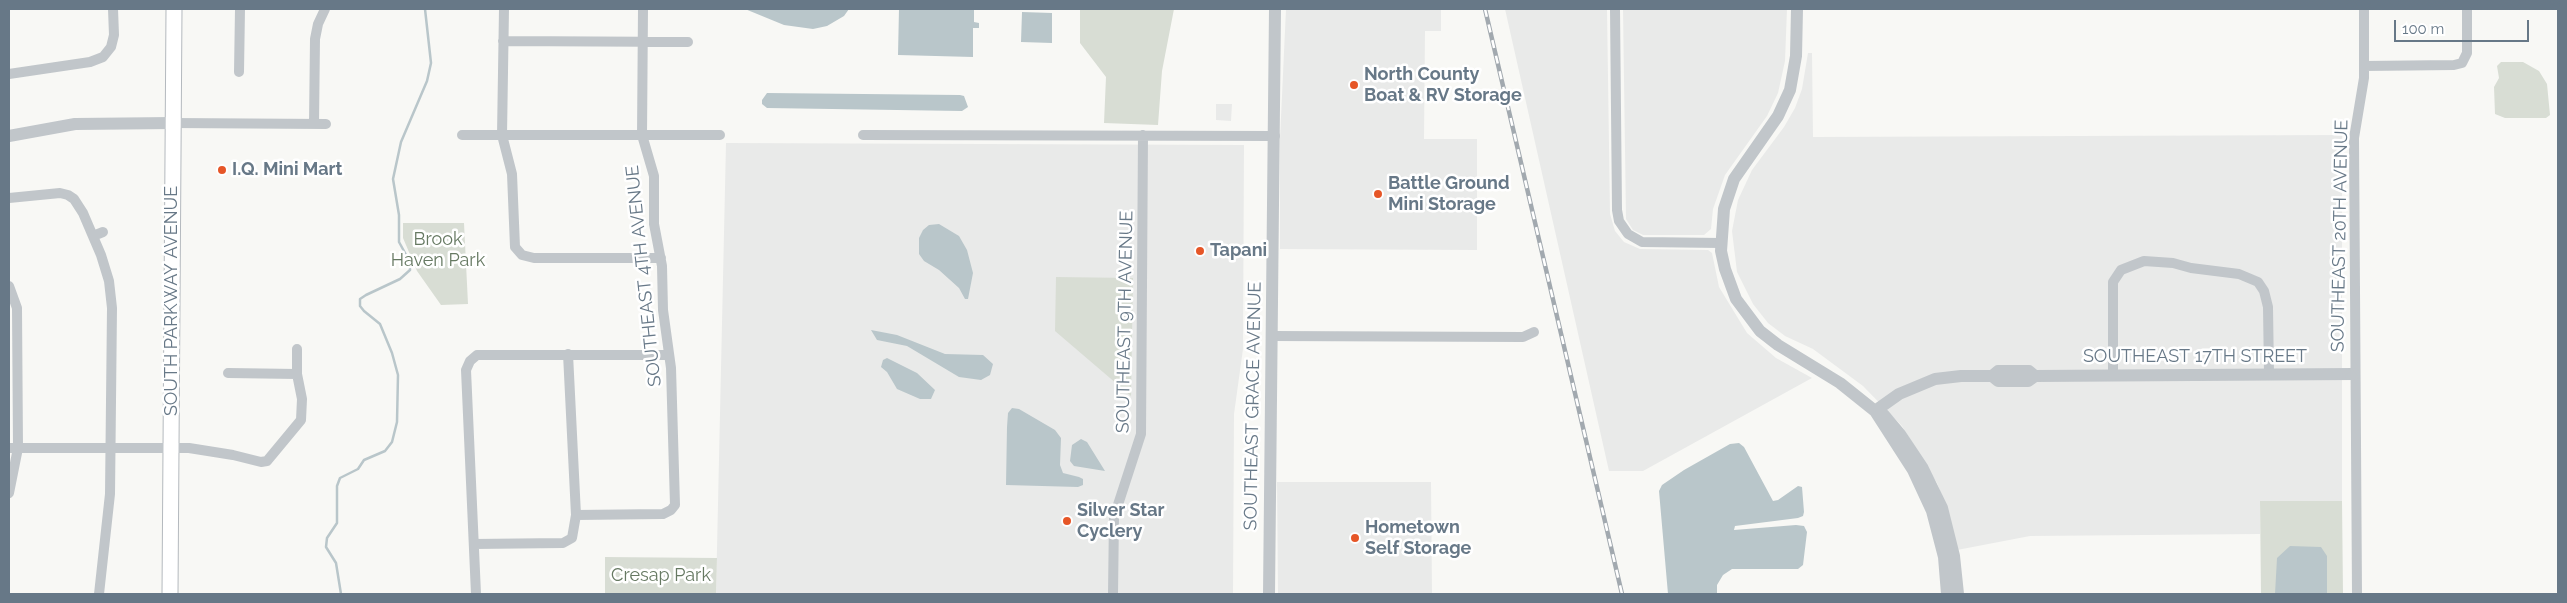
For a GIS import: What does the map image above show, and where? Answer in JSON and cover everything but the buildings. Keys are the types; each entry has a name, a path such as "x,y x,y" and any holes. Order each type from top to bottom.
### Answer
{"main road":[{"name":"SOUTH PARKWAY AVENUE","path":"170,594 174,9"}],"street":[{"path":"9,74 90,62 103,56 111,47 114,35 113,9"},
{"path":"239,72 240,9"},
{"path":"314,124 315,39 318,24 325,9"},
{"path":"504,9 502,135 512,174 515,248 522,255 534,258 661,258"},
{"name":"SOUTHEAST 4TH AVENUE","path":"576,515 663,514 671,510 675,504 669,354 663,310 661,258 654,224 654,176 642,134 643,9"},
{"name":"SOUTHEAST GRACE AVENUE","path":"1269,594 1275,9"},
{"path":"1615,9 1617,210 1619,221 1635,239 1646,242 1721,243"},
{"path":"1797,9 1796,56 1790,90 1778,116 1734,179 1724,209 1721,243 1725,269 1741,308 1754,324 1778,346 1840,383 1875,412 1913,470 1932,511 1944,557 1947,594"},
{"name":"SOUTHEAST 20TH AVENUE","path":"2357,594 2354,374 2354,138 2364,78 2364,9"},
{"path":"2364,66 2454,65 2464,60 2467,53 2467,9"},
{"path":"503,41 688,42"},
{"path":"9,136 75,124 326,124"},
{"path":"462,135 720,135"},
{"path":"863,135 1274,136"},
{"name":"SOUTHEAST 9TH AVENUE","path":"1113,594 1114,516 1141,434 1143,135"},
{"path":"9,198 50,193 68,195 79,206 101,254 111,296 112,447 110,494 98,594"},
{"path":"93,236 104,232"},
{"path":"2113,376 2112,289 2116,275 2121,270 2137,262 2172,263 2192,268 2249,276 2262,286 2268,307 2269,374"},
{"path":"9,493 13,448 17,308 10,292"},
{"path":"1272,336 1523,337 1534,332"},
{"path":"13,448 172,448 233,454 261,462 267,461 301,420 302,399 297,374 298,349"},
{"path":"474,544 563,543 572,538 576,515 568,354"},
{"path":"476,594 466,370 470,361 477,355 669,354"},
{"path":"228,373 297,374"},
{"name":"SOUTHEAST 17TH STREET","path":"1875,412 1899,394 1923,383 1948,377 1992,376 1998,381 2028,381 2035,376 2354,374"},
{"path":"1875,412 1884,415 1900,434 1922,467 1937,498 1950,536 1958,594"}],"shaded area":[{"path":"745,9 849,9 844,16 827,26 813,29 784,25"},
{"path":"899,9 974,9 974,22 979,23 979,28 973,28 973,57 898,55"},
{"path":"1286,9 1441,9 1441,31 1425,31 1424,139 1477,139 1477,250 1280,249 1280,139"},
{"path":"1505,9 1607,9 1610,214 1615,231 1624,242 1640,249 1708,250 1712,253 1719,287 1747,333 1776,358 1812,378 1643,471 1609,471"},
{"path":"1623,9 1787,9 1785,61 1778,93 1767,116 1725,175 1713,209 1711,229 1704,235 1643,235 1633,230 1626,219"},
{"path":"1022,12 1052,13 1052,43 1021,42"},
{"path":"1808,53 1812,53 1813,137 2342,135 2342,501 2260,501 2260,534 2030,536 1957,550 1947,508 1937,483 1902,426 1863,386 1813,349 1785,336 1768,323 1753,304 1737,272 1732,231 1738,200 1752,170 1784,127 1795,108 1802,89"},
{"path":"767,93 960,95 964,96 968,107 962,111 767,108 762,104 762,100"},
{"path":"1216,104 1232,104 1231,121 1216,120"},
{"path":"726,143 1244,145 1243,349 1234,414 1233,594 716,594"},
{"path":"939,224 959,236 967,250 973,273 968,299 965,299 959,288 939,270 924,261 919,254 919,238 923,230 929,225"},
{"path":"871,330 897,335 945,354 983,355 993,364 990,375 981,380 959,377 907,346 877,340"},
{"path":"887,358 917,373 935,390 931,399 920,399 897,389 887,372 881,367 883,360"},
{"path":"1012,408 1019,409 1055,430 1061,438 1060,465 1063,473 1083,479 1083,485 1078,487 1006,485 1008,413"},
{"path":"1081,439 1087,442 1105,471 1074,466 1070,461 1072,445"},
{"path":"1739,443 1744,447 1773,501 1778,500 1798,486 1802,487 1804,512 1803,516 1798,518 1735,526 1734,530 1804,526 1807,532 1803,565 1798,569 1732,569 1723,575 1717,585 1717,594 1668,594 1659,491 1662,485 1684,470 1730,444"},
{"name":"Hometown Self Storage","path":"1277,482 1431,482 1432,594 1278,594"},
{"path":"2290,546 2321,547 2327,556 2327,594 2275,594 2277,558"}],"green space":[{"path":"1080,9 1174,9 1162,71 1158,125 1104,123 1106,77 1080,43"},
{"path":"2501,62 2523,62 2539,71 2547,84 2550,115 2546,118 2505,118 2495,114 2494,87 2499,78 2497,66"},
{"name":"Brook Haven Park","path":"403,223 464,223 468,304 441,305 417,271 403,238"},
{"path":"1056,277 1133,278 1131,396 1055,331"},
{"path":"2260,501 2342,501 2343,594 2261,594"},
{"name":"Cresap Park","path":"605,557 717,558 716,594 605,594"}],"waterway":[{"path":"341,594 336,563 326,547 327,538 337,523 337,486 340,478 358,469 364,460 385,451 392,442 397,422 398,375 392,353 380,324 364,311 360,306 360,299 400,279 410,270 410,262 399,242 399,215 393,179 401,142 427,81 431,63 425,9"}],"railway":[{"path":"1485,9 1622,594"}],"place":[{"name":"North County Boat & RV Storage","path":"1354,85"},
{"name":"I.Q. Mini Mart","path":"222,170"},
{"name":"Battle Ground Mini Storage","path":"1378,194"},
{"name":"Tapani","path":"1200,251"},
{"name":"Silver Star Cyclery","path":"1067,521"},
{"name":"Hometown Self Storage","path":"1355,538"}]}
